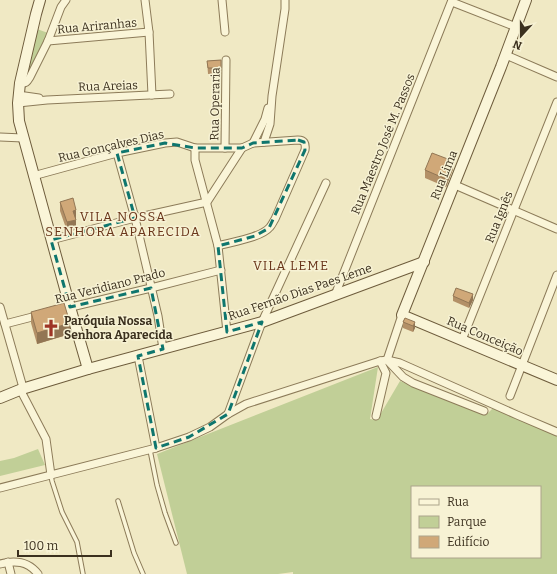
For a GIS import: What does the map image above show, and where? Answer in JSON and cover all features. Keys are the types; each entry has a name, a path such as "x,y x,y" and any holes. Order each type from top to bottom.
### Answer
{"main road":[{"path":"40,0 20,83 18,121 51,240 66,308 88,369"},
{"name":"Rua Lima","path":"402,315 506,55 526,0"},
{"name":"Rua Fernão Dias Paes Leme","path":"0,398 22,389 88,369 262,322 424,262"},
{"name":"Rua Conceição","path":"402,315 557,380"}],"street":[{"path":"20,83 23,84 30,78 48,41 61,7 66,0"},
{"path":"145,0 152,95"},
{"path":"222,0 225,32"},
{"path":"264,142 270,124 272,96 285,9 285,0"},
{"path":"450,1 516,27"},
{"name":"Rua Maestro José M. Passos","path":"335,295 450,1"},
{"name":"Rua Ariranhas","path":"48,41 148,32"},
{"path":"506,55 557,77"},
{"name":"Rua Operaria","path":"225,148 226,60"},
{"name":"Rua Areias","path":"18,99 47,100 170,94"},
{"path":"253,143 265,119 272,96"},
{"name":"Rua Ignês","path":"462,340 557,102"},
{"path":"0,137 23,138"},
{"path":"51,240 135,218 207,202 242,148 253,143 301,140 304,142 306,146 305,150 275,219 269,228 263,233 255,236 218,246"},
{"name":"Rua Gonçalves Dias","path":"33,176 117,153 165,143 177,142 195,148 242,148"},
{"path":"195,148 195,160 218,246 227,332"},
{"path":"117,153 135,218 158,316 163,349"},
{"path":"228,414 262,322 326,183"},
{"path":"454,185 557,229"},
{"name":"Rua Veridiano Prado","path":"66,308 221,270"},
{"path":"510,396 557,275"},
{"path":"0,307 22,384 22,393 46,439 51,475"},
{"name":"Rua Veridiano Prado","path":"5,324 48,313"},
{"name":"Rua Lima","path":"384,360 402,315"},
{"path":"138,356 153,449"},
{"path":"384,360 403,377 413,383 484,411"},
{"path":"376,416 386,373 384,360"},
{"path":"0,488 153,449 189,437 210,427 228,414 246,404 384,360 400,363 557,432"},
{"path":"0,564 15,561 30,566 38,574"},
{"path":"8,562 10,574"}],"lane":[{"path":"153,449 157,485 176,543"},
{"path":"51,475 62,512 78,542 83,574"},
{"path":"118,501 134,553 143,574"}],"highlighted area":[{"path":"298,140 304,142 305,150 269,228 255,236 218,246 227,332 262,322 228,414 189,437 156,448 138,356 163,349 151,288 70,307 51,240 135,218 117,153 165,143 195,148 242,148 253,143"}],"green space":[{"path":"37,29 48,33 26,78"},
{"path":"378,367 370,419 377,420 400,381 486,415 493,408 557,436 557,574 293,574 293,572 278,574 187,574 157,454"},
{"path":"38,449 45,465 0,476 0,461 14,458"}],"building":[{"path":"221,60 221,68 208,68 207,61"},
{"path":"432,153 453,161 446,179 425,170"},
{"path":"73,198 76,210 73,211 76,220 67,222 60,202"},
{"path":"456,288 473,294 469,303 453,296"},
{"path":"64,303 70,323 37,333 31,312"},
{"path":"405,318 415,322 413,326 403,322"}],"place":[{"name":"Paróquia Nossa Senhora Aparecida","path":"51,328"}],"district":[{"name":"VILA NOSSA SENHORA APARECIDA","path":"123,224"},
{"name":"VILA LEME","path":"291,265"}]}
